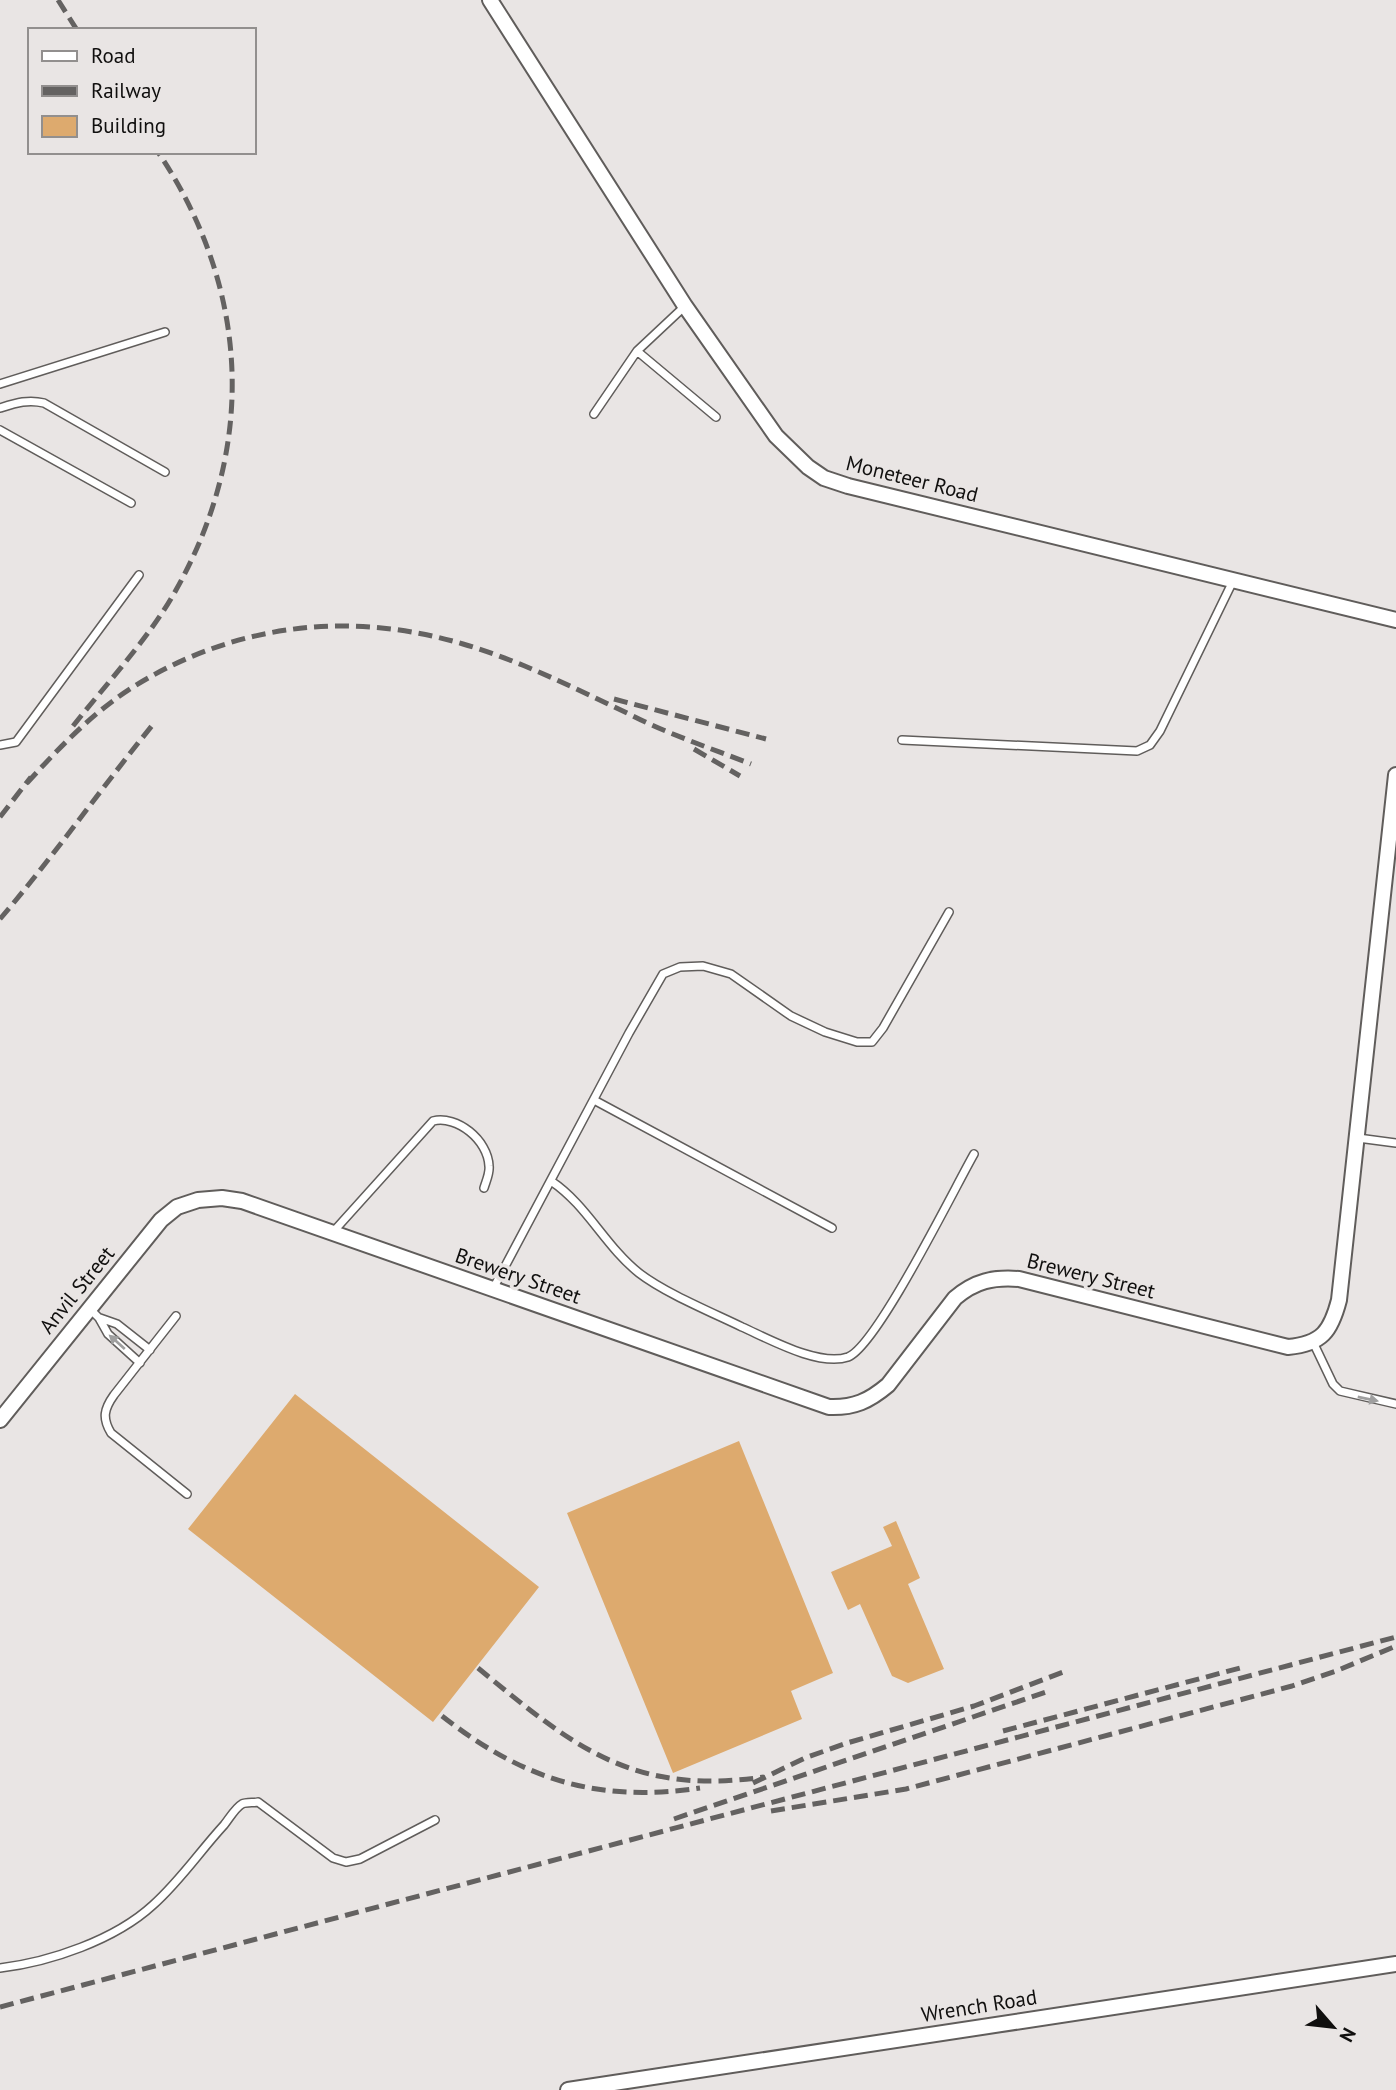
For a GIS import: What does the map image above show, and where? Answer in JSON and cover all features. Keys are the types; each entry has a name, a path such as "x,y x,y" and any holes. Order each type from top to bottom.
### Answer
{"street":[{"name":"Moneteer Road","path":"490,0 685,306 776,436 808,467 824,478 1396,620"},
{"path":"1314,1342 1324,1335 1331,1325 1339,1300 1396,775"},
{"name":"Brewery Street","path":"198,1200 222,1198 242,1201 829,1407 862,1403 875,1395 888,1385 955,1298 981,1281 1001,1278 1019,1279 1288,1348 1314,1342"},
{"name":"Anvil Street","path":"0,1420 94,1313 161,1220 177,1207 198,1200"},
{"name":"Wrench Road","path":"568,2090 1396,1964"}],"lane":[{"path":"594,414 637,351 685,306"},
{"path":"0,384 165,332"},
{"path":"637,351 716,417"},
{"path":"0,408 32,400 44,403 165,472"},
{"path":"0,430 131,503"},
{"path":"0,745 16,742 139,575"},
{"path":"902,740 1137,751 1150,745 1160,731 1233,581"},
{"path":"493,1290 629,1032 663,974 680,967 703,966 731,974 791,1016 835,1035 857,1042 872,1042 883,1028 949,912"},
{"path":"594,1100 832,1228"},
{"path":"332,1232 433,1121 443,1119 457,1124 471,1132 486,1150 489,1167 484,1188"},
{"path":"1357,1138 1396,1143"},
{"path":"551,1181 576,1200 617,1251 639,1273 689,1301 778,1344 822,1359 848,1357 864,1345 902,1286 974,1154"},
{"path":"94,1313 117,1324 150,1350"},
{"path":"94,1313 108,1334 140,1363"},
{"path":"176,1316 105,1408 104,1422 111,1433 187,1493"},
{"path":"1314,1342 1333,1384 1340,1391 1396,1404"},
{"path":"0,1968 41,1960 76,1949 151,1908 177,1882 242,1805 258,1802 333,1858 346,1861 360,1859 435,1820"}],"building":[{"path":"295,1394 539,1587 433,1722 188,1529"},
{"path":"739,1441 833,1673 791,1691 802,1719 673,1773 567,1513"},
{"path":"896,1521 920,1578 908,1584 944,1669 908,1683 892,1676 860,1604 848,1610 831,1572 892,1546 883,1527"}],"railway":[{"path":"58,0 76,28"},
{"path":"73,726 141,642 176,590 202,535 220,480 230,424 232,368 225,313 211,258 189,204 159,154"},
{"path":"27,783 64,744 104,708 133,687 172,666 211,649 252,637 293,629 335,626 420,634 485,651 547,676 659,728 751,764"},
{"path":"614,699 766,739"},
{"path":"0,919 155,722"},
{"path":"694,749 740,776"},
{"path":"0,817 31,777"},
{"path":"0,2007 1396,1637"},
{"path":"771,1811 906,1789 1292,1686 1396,1646"},
{"path":"478,1668 576,1742 641,1772 677,1779 718,1781 764,1777"},
{"path":"1003,1731 1240,1668"},
{"path":"753,1783 805,1758 974,1706 1066,1671"},
{"path":"674,1819 1049,1691"},
{"path":"442,1716 502,1756 563,1782 628,1792 700,1788"}]}
